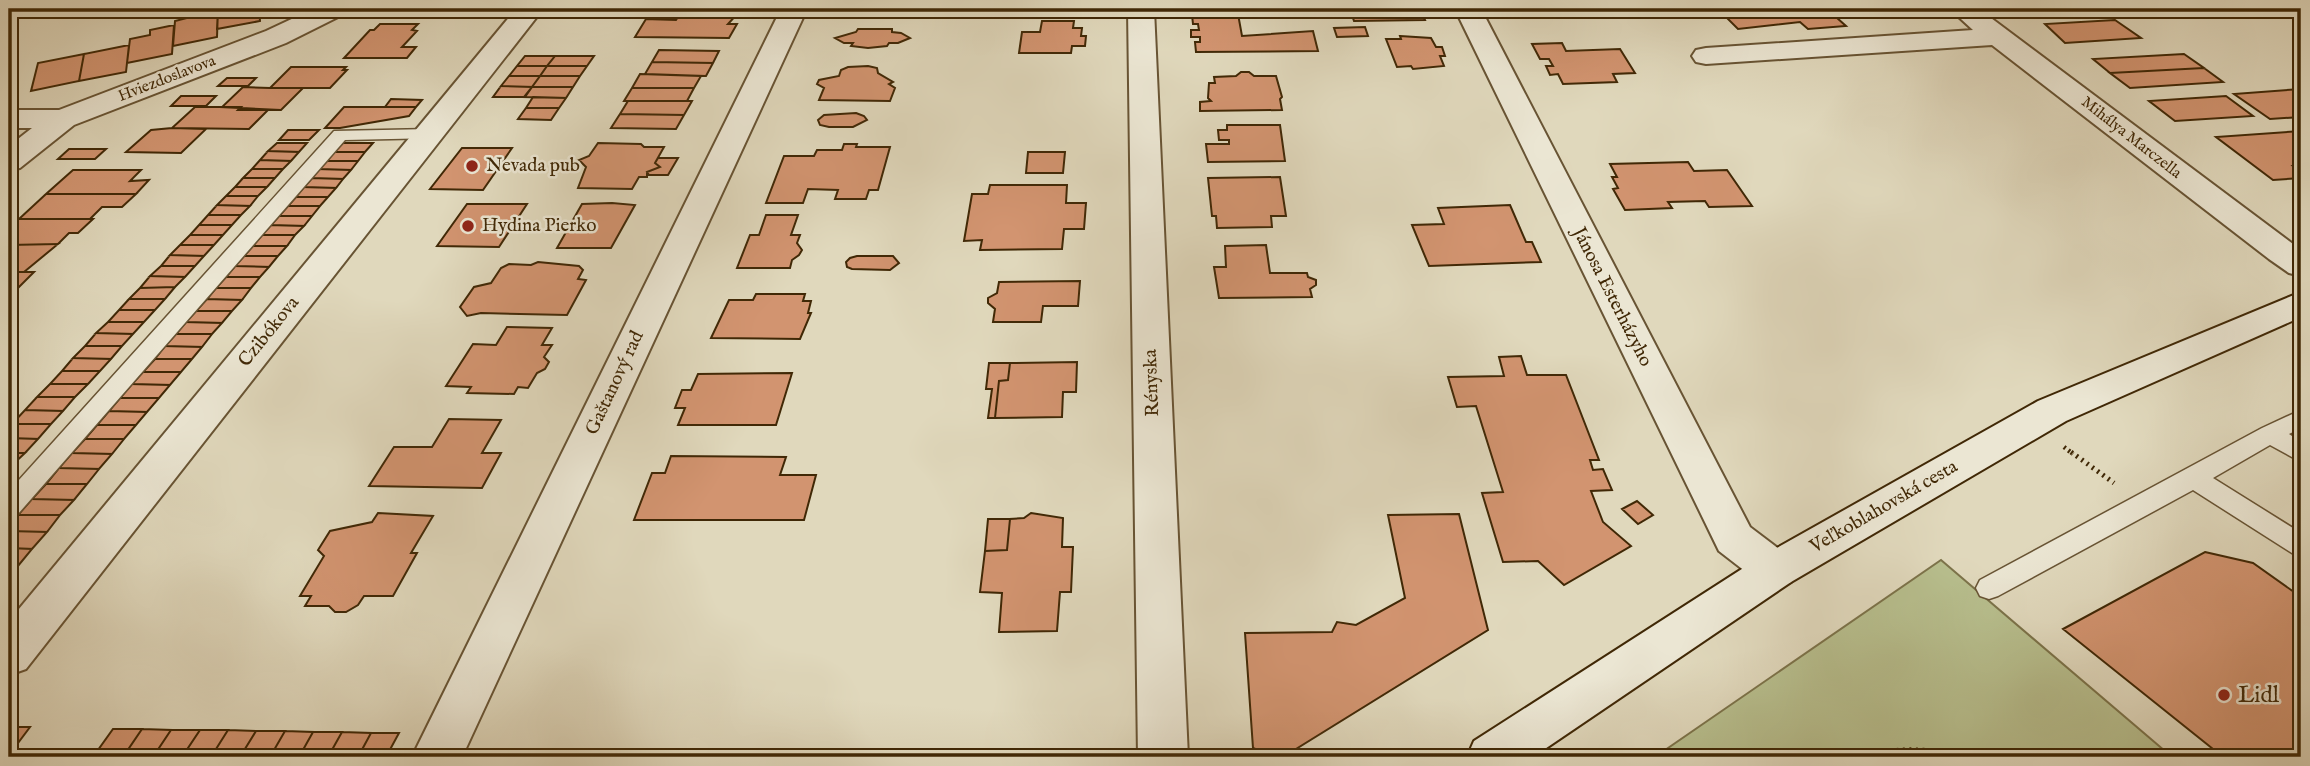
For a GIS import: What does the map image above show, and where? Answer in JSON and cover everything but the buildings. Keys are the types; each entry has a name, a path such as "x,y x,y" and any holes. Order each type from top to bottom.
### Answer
{"street":[{"name":"Hviezdoslavova","path":"9,161 63,119 276,37 333,9"},
{"name":"Czibókova","path":"9,655 530,9"},
{"name":"Gaštanový rad","path":"437,757 793,9"},
{"name":"Rényska","path":"1141,9 1163,757"},
{"name":"Jánosa Esterházyho","path":"1468,9 1734,539 1774,570"},
{"name":"Mihálya Marczella","path":"1963,9 2301,265"},
{"path":"1706,56 1998,36"},
{"path":"9,119 63,119"},
{"name":"Veľkoblahovská cesta","path":"1492,757 1774,570 2052,411 2301,303"}],"lane":[{"path":"9,507 340,135 431,134"},
{"path":"1989,588 2301,418"},
{"path":"2270,434 2301,453"},
{"path":"2194,478 2301,546"}],"path":[{"path":"2063,447 2087,464"},
{"path":"1858,757 1876,751 1915,750 1966,757"}],"green space":[{"path":"1941,560 2172,757 1655,757"}],"place":[{"name":"Nevada pub","path":"472,166"},
{"name":"Hydina Pierko","path":"468,226"},
{"name":"Lidl","path":"2224,695"}]}
